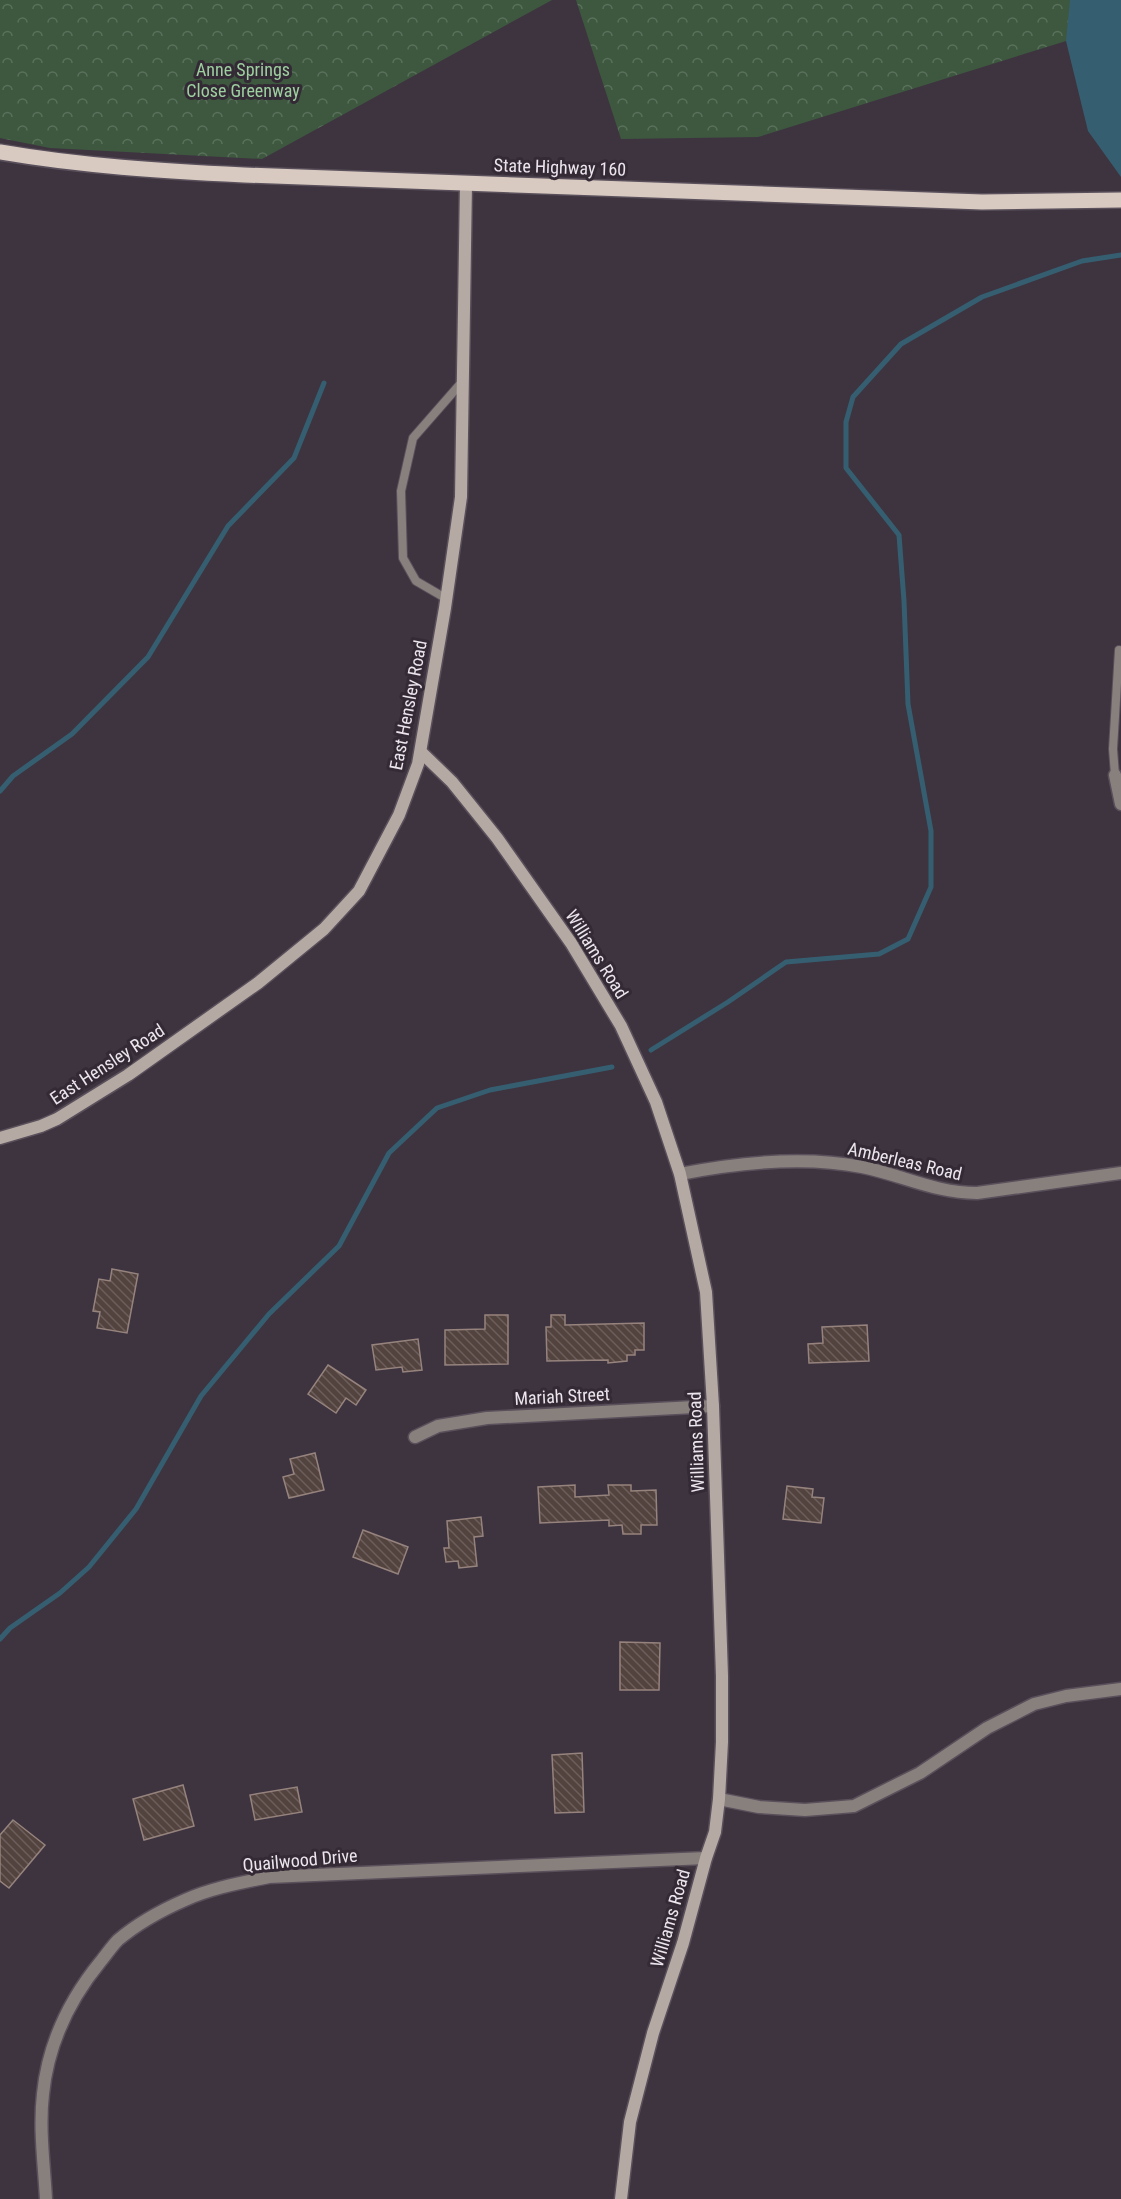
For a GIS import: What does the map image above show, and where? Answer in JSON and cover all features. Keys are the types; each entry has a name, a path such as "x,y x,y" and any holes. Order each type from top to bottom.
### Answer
{"main road":[{"name":"State Highway 160","path":"0,152 50,161 160,171 982,202 1121,200"}],"street":[{"name":"East Hensley Road","path":"0,1138 57,1119 128,1075 258,983 324,929 359,891 399,815 421,752 447,599 461,497 466,184"},
{"name":"Williams Road","path":"421,752 452,782 497,838 571,943 621,1026 656,1102 680,1174 706,1292 713,1406 722,1676 719,1799 715,1832 683,1943 653,2033 630,2122 621,2199"},
{"path":"1115,775 1121,804"},
{"name":"Amberleas Road","path":"680,1174 714,1167 841,1164 876,1171 934,1189 977,1193 1121,1173"},
{"name":"Mariah Street","path":"415,1437 438,1426 487,1418 713,1406"},
{"path":"719,1799 770,1808 805,1810 854,1806 921,1773 987,1728 1034,1704 1066,1696 1121,1689"},
{"name":"Quailwood Drive","path":"46,2199 42,2135 43,2093 50,2054 63,2018 84,1982 118,1941 157,1914 221,1886 269,1877 706,1858"}],"lane":[{"path":"447,599 416,581 404,558 401,491 413,438 463,381"},
{"path":"1115,775 1113,749 1119,650"}],"green space":[{"name":"Anne Springs Close Greenway","path":"0,0 552,0 262,159 50,148 0,138"},
{"path":"576,0 1114,0 1106,38 1066,41 758,137 621,139"}],"water":[{"path":"1070,0 1121,0 1121,177 1088,131 1066,41"}],"building":[{"path":"112,1269 138,1274 127,1333 97,1328 100,1312 93,1311 99,1279 110,1281"},
{"path":"485,1315 508,1315 508,1364 445,1365 445,1330 485,1329"},
{"path":"551,1315 565,1315 565,1325 644,1323 644,1350 635,1350 635,1355 627,1355 627,1361 608,1363 608,1360 547,1361 546,1327 551,1327"},
{"path":"867,1325 869,1361 809,1363 808,1344 823,1343 822,1327"},
{"path":"418,1339 422,1370 403,1372 402,1367 376,1370 372,1345"},
{"path":"328,1365 366,1390 356,1405 346,1398 336,1413 308,1394"},
{"path":"315,1453 324,1490 289,1498 283,1477 294,1474 290,1459"},
{"path":"575,1485 575,1497 609,1495 608,1485 631,1485 631,1491 656,1490 657,1525 641,1525 641,1534 623,1534 622,1525 609,1526 609,1520 540,1523 538,1487"},
{"path":"787,1486 813,1489 812,1497 824,1498 821,1523 783,1519"},
{"path":"481,1517 483,1536 474,1537 477,1566 459,1568 458,1561 446,1562 444,1548 449,1548 447,1521"},
{"path":"363,1530 408,1547 398,1574 353,1557"},
{"path":"620,1642 660,1643 659,1690 620,1690"},
{"path":"582,1753 584,1812 555,1813 552,1755"},
{"path":"183,1785 194,1826 144,1840 133,1799"},
{"path":"297,1787 302,1812 255,1820 250,1795"},
{"path":"13,1820 45,1845 9,1888 0,1881 0,1835"}],"waterway":[{"path":"651,1050 728,1002 786,962 879,954 908,939 931,887 931,831 908,704 899,535 846,468 846,422 853,397 901,344 982,297 1082,261 1121,255"},
{"path":"0,791 13,776 72,734 148,657 228,526 294,458 324,383"},
{"path":"0,1639 10,1628 60,1593 89,1567 136,1509 201,1396 269,1314 339,1246 389,1153 437,1108 490,1090 612,1067"}]}
